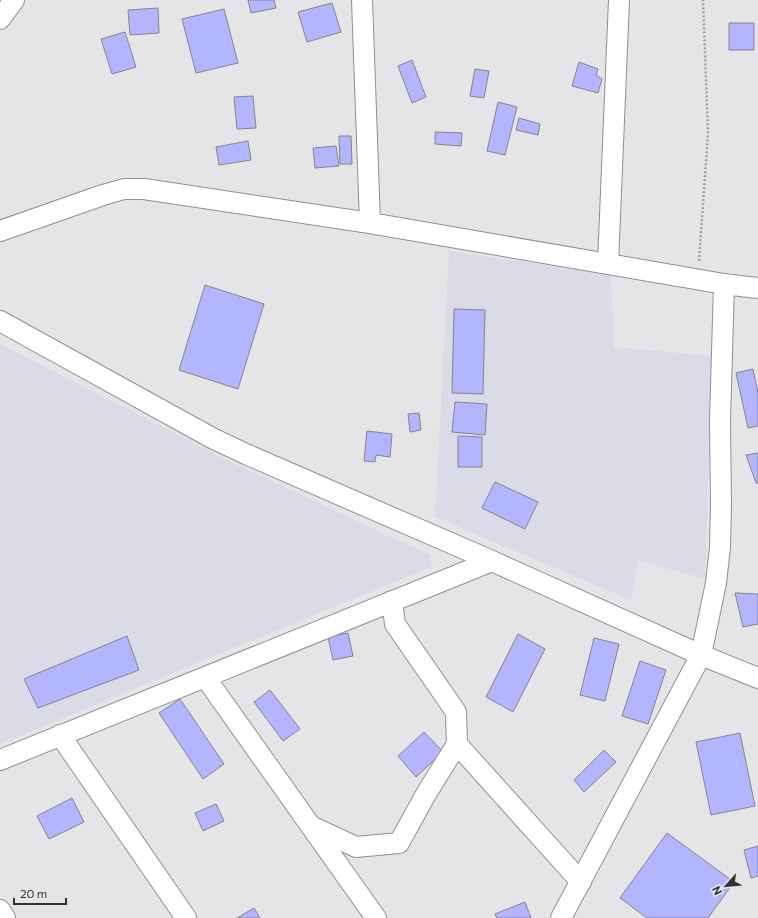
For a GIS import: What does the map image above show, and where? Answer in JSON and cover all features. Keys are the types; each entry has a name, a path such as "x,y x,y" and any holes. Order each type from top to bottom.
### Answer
{"street":[{"path":"0,19 14,0"},
{"path":"362,0 370,223"},
{"path":"608,264 619,0"},
{"path":"0,231 117,191 124,189 144,189 370,223 724,284 758,288"},
{"path":"561,918 701,655 716,583 720,547 720,421 724,284"},
{"path":"0,321 212,438 248,455 492,561 701,655 758,678"},
{"path":"0,760 492,561"},
{"path":"311,827 356,847 400,843 426,794 457,744 456,712 395,624 392,601"},
{"path":"205,677 376,918"},
{"path":"60,735 186,918"},
{"path":"457,744 581,882"},
{"path":"0,910 5,918"}],"path":[{"path":"698,279 708,133 702,0"}],"shaded area":[{"path":"449,251 611,275 614,347 712,356 705,579 638,560 631,600 435,517"},
{"path":"0,344 233,463 430,555 431,567 0,744"}],"building":[{"path":"248,0 274,0 276,8 251,13"},
{"path":"332,3 341,32 307,42 298,12"},
{"path":"158,8 159,33 130,35 128,10"},
{"path":"224,9 238,63 196,73 182,19"},
{"path":"729,23 754,23 754,50 729,50"},
{"path":"125,32 136,67 112,74 101,39"},
{"path":"412,60 426,97 412,103 398,66"},
{"path":"579,62 598,69 596,75 602,79 598,93 572,86"},
{"path":"475,69 489,71 484,98 470,96"},
{"path":"253,96 256,128 237,129 234,97"},
{"path":"498,102 517,107 505,155 487,151"},
{"path":"519,118 540,124 538,135 516,130"},
{"path":"435,132 462,133 461,146 435,144"},
{"path":"339,136 351,136 352,164 340,164"},
{"path":"248,141 251,160 219,165 216,147"},
{"path":"336,146 339,166 315,168 313,148"},
{"path":"205,285 264,304 238,389 179,370"},
{"path":"454,309 485,310 483,394 452,393"},
{"path":"753,369 758,393 758,426 748,428 736,373"},
{"path":"455,402 487,404 485,435 452,432"},
{"path":"419,413 421,430 410,432 408,414"},
{"path":"367,431 392,434 390,457 376,455 375,462 364,461"},
{"path":"458,436 482,437 482,467 458,467"},
{"path":"758,453 758,483 756,483 746,455"},
{"path":"495,482 538,502 525,529 482,508"},
{"path":"735,593 758,594 758,624 743,627"},
{"path":"348,633 353,656 333,660 328,637"},
{"path":"518,634 545,649 513,712 486,697"},
{"path":"127,636 139,670 38,708 24,679"},
{"path":"594,638 619,644 605,701 580,695"},
{"path":"640,661 666,670 648,724 622,716"},
{"path":"270,690 300,729 283,741 254,702"},
{"path":"180,699 224,764 203,779 159,713"},
{"path":"424,732 443,752 416,777 398,756"},
{"path":"740,733 755,806 711,815 696,742"},
{"path":"604,750 616,762 584,792 574,780"},
{"path":"72,798 84,822 49,839 37,816"},
{"path":"216,804 224,821 203,831 195,813"},
{"path":"667,833 734,882 708,918 647,918 620,898"},
{"path":"758,846 758,876 751,878 744,850"},
{"path":"525,902 531,918 497,918 495,914"},
{"path":"254,908 260,918 237,918"}]}
